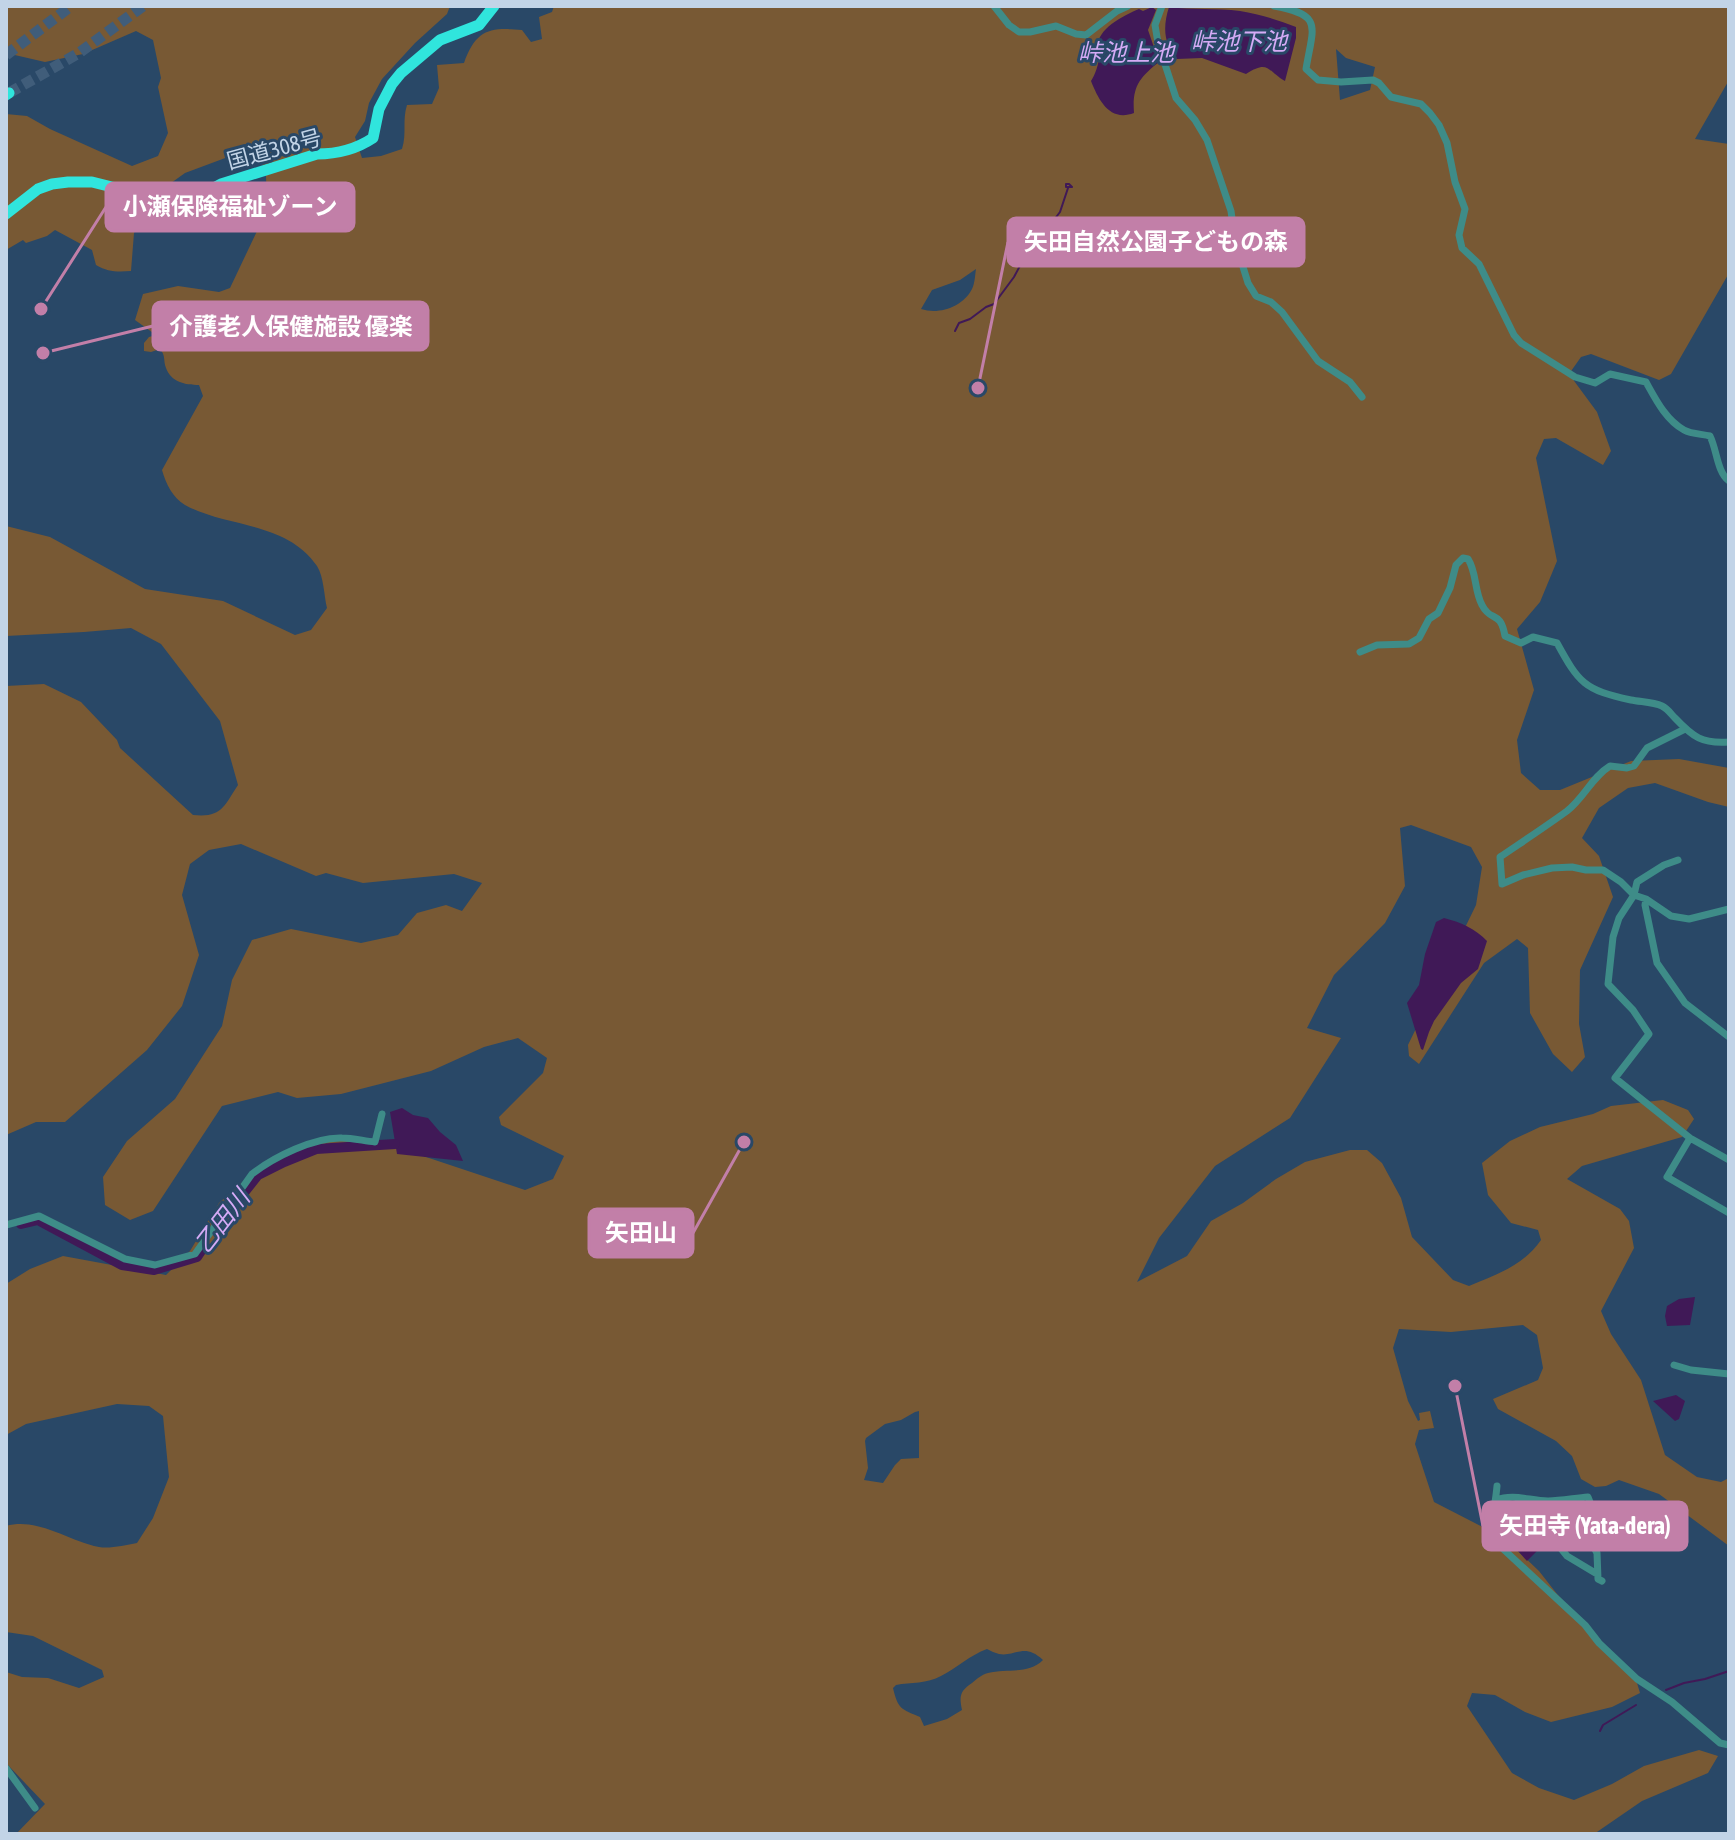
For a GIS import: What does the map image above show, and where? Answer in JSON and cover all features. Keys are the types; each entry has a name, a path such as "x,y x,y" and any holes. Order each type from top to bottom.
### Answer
{"highway":[{"name":"国道308号","path":"6,214 31,193 52,184 92,182 144,195 195,198 221,184 317,154 344,152 373,138 379,109 392,84 406,68 446,36 479,25 494,6"}],"street":[{"path":"994,6 1019,32 1056,26 1086,35 1128,6"},
{"path":"1162,6 1155,25 1158,43 1176,98 1207,140 1231,211 1235,241 1248,283 1256,296 1271,302 1282,312 1318,361 1350,382 1362,397"},
{"path":"1274,6 1305,14 1311,20 1306,69 1318,80 1373,80 1391,97 1421,104 1439,125 1465,209 1459,235 1462,248 1479,264 1521,343 1575,377 1595,383 1610,374 1646,382 1659,405 1673,421 1685,431 1710,436 1723,477 1729,481"},
{"path":"1360,652 1377,645 1409,644 1419,638 1429,619 1438,613 1450,588 1456,565 1463,558 1468,559 1473,567 1483,608 1503,623 1505,636 1521,643 1533,637 1557,643 1582,683 1597,691 1658,704 1666,708 1685,729 1704,741 1729,742"},
{"path":"1685,729 1647,748 1634,766 1610,766 1599,773 1568,810 1500,857 1502,884 1552,868 1603,870 1634,895 1646,899 1665,913 1684,919 1729,909"},
{"path":"1678,860 1637,882 1634,895 1619,918 1613,937 1608,984 1633,1010 1649,1034 1615,1078 1690,1138 1729,1160"},
{"path":"1646,899 1657,963 1685,1003 1729,1037"},
{"path":"6,1225 39,1216 125,1259 155,1265 195,1254 252,1174 265,1164 310,1143 339,1137 375,1142 382,1114"},
{"path":"1690,1138 1667,1177 1729,1213"},
{"path":"1674,1365 1729,1374"},
{"path":"1497,1486 1493,1529 1501,1547 1585,1625 1599,1643 1637,1679 1672,1702 1720,1743 1729,1745"},
{"path":"1495,1537 1537,1528 1546,1530 1567,1556 1600,1578 1597,1553 1589,1538 1592,1507 1588,1497 1545,1501 1506,1496 1496,1500"},
{"path":"6,1768 35,1808"}],"shaded area":[{"path":"6,6 450,6 447,14 382,79 355,137 362,158 402,149 407,105 432,104 439,88 437,65 464,63 473,44 492,30 522,30 531,42 542,39 539,17 552,12 554,6 1729,6 1729,80 1695,139 1729,144 1729,273 1671,374 1659,380 1591,354 1581,357 1569,374 1597,412 1611,451 1603,465 1556,438 1544,439 1536,458 1557,561 1540,602 1517,629 1534,690 1517,740 1521,773 1540,790 1560,790 1631,761 1679,759 1729,768 1729,807 1655,783 1628,788 1599,808 1582,838 1599,856 1613,897 1580,970 1579,1024 1585,1057 1572,1072 1553,1054 1530,1013 1528,948 1517,939 1484,963 1419,1064 1409,1056 1408,1045 1476,905 1482,867 1471,847 1411,825 1400,828 1405,886 1385,923 1334,975 1307,1028 1341,1038 1290,1118 1215,1166 1159,1238 1137,1282 1187,1256 1211,1221 1305,1162 1350,1150 1367,1150 1382,1163 1401,1198 1412,1237 1453,1280 1469,1286 1518,1263 1541,1240 1538,1230 1511,1223 1488,1195 1482,1163 1510,1141 1540,1127 1593,1114 1611,1106 1663,1100 1688,1110 1694,1119 1682,1137 1582,1166 1567,1179 1620,1209 1629,1221 1634,1248 1601,1311 1611,1334 1641,1380 1665,1455 1697,1477 1721,1482 1729,1478 1729,1546 1659,1494 1619,1480 1595,1487 1581,1479 1572,1456 1556,1441 1498,1409 1493,1399 1538,1380 1543,1368 1537,1335 1523,1325 1451,1332 1399,1329 1393,1348 1408,1401 1418,1421 1419,1413 1430,1411 1434,1428 1419,1430 1415,1444 1434,1502 1504,1538 1539,1571 1637,1683 1640,1693 1612,1707 1551,1722 1495,1695 1472,1693 1467,1706 1512,1773 1539,1788 1574,1800 1644,1766 1699,1750 1718,1756 1708,1773 1642,1801 1594,1834 16,1834 45,1804 6,1763 6,1672 22,1677 48,1678 79,1688 104,1677 102,1670 33,1636 6,1632 6,1526 41,1527 99,1547 137,1543 153,1518 169,1477 163,1416 149,1406 117,1404 26,1424 6,1435 6,1284 30,1269 63,1256 166,1275 190,1251 219,1203 262,1165 310,1143 339,1137 387,1144 525,1190 553,1179 564,1156 501,1125 499,1117 543,1073 547,1058 518,1038 484,1047 431,1071 341,1094 297,1098 278,1092 222,1106 153,1211 130,1220 105,1205 103,1177 127,1141 175,1099 222,1026 232,980 252,940 291,929 361,943 398,935 417,913 446,905 462,911 482,883 454,874 363,883 326,873 316,876 241,844 209,850 190,864 182,895 199,955 182,1006 147,1050 65,1122 36,1122 6,1135 6,686 44,684 81,702 117,740 120,748 193,815 210,815 221,809 238,785 220,721 161,644 131,628 6,636 6,526 50,537 145,589 223,601 295,635 311,630 327,608 319,570 304,551 273,533 185,505 170,490 162,470 203,396 199,385 171,377 160,349 144,351 144,343 156,335 135,320 143,294 178,286 219,292 230,288 267,210 266,176 260,157 244,151 185,173 164,188 134,233 131,271 113,271 96,265 92,250 55,230 26,243 23,240 6,250 6,114 27,116 132,166 158,156 168,133 158,87 161,78 153,40 136,31 83,54 45,62 6,53","holes":["1336,49 1346,58 1375,67 1370,90 1340,100","976,269 973,287 963,301 943,310 921,309 932,290 960,280","919,1411 919,1458 901,1459 883,1483 864,1480 868,1468 866,1438 885,1424","987,1649 998,1654 1025,1651 1043,1660 1031,1668 981,1676 963,1691 962,1710 947,1719 924,1726 920,1717 904,1710 899,1704 893,1688 896,1685 936,1679"]}],"water":[{"name":"峠池上池","path":"1152,7 1156,10 1148,30 1159,62 1138,84 1134,113 1118,115 1106,108 1091,81 1098,62 1098,42 1106,29 1119,19 1139,9 1143,11"},
{"name":"峠池下池","path":"1169,7 1240,11 1296,27 1285,81 1264,67 1246,74 1202,58 1177,59 1169,47 1166,34"},
{"path":"1444,918 1467,926 1487,941 1478,969 1461,983 1434,1021 1423,1050 1407,1003 1419,985 1436,922"},
{"path":"402,1108 413,1115 428,1118 456,1145 463,1161 397,1154 390,1112"},
{"path":"1695,1297 1690,1325 1667,1326 1667,1306 1679,1299"},
{"path":"1676,1395 1685,1401 1679,1419 1675,1421 1653,1401"},
{"path":"1529,1531 1541,1531 1549,1539 1527,1561 1511,1543"}],"waterway":[{"path":"1066,184 1069,184 1072,187 1066,187 1066,184"},
{"path":"955,331 959,323 994,304 1060,212 1068,188"},
{"name":"乙田川","path":"231,1209 258,1175 316,1149 395,1144"},
{"name":"乙田川","path":"21,1224 38,1220 122,1265 154,1270 197,1257 203,1248"},
{"path":"1666,1690 1729,1671"},
{"path":"1600,1731 1603,1725 1636,1705"}],"tunnel":[{"path":"6,55 71,6"},
{"path":"9,93 79,53 143,6"}],"place":[{"name":"小瀬保険福祉ゾーン","path":"41,309"},
{"name":"介護老人保健施設 優楽","path":"43,353"},
{"name":"矢田自然公園子どもの森","path":"978,388"},
{"name":"矢田山","path":"744,1142"},
{"name":"矢田寺 (Yata-dera)","path":"1455,1386"}]}
